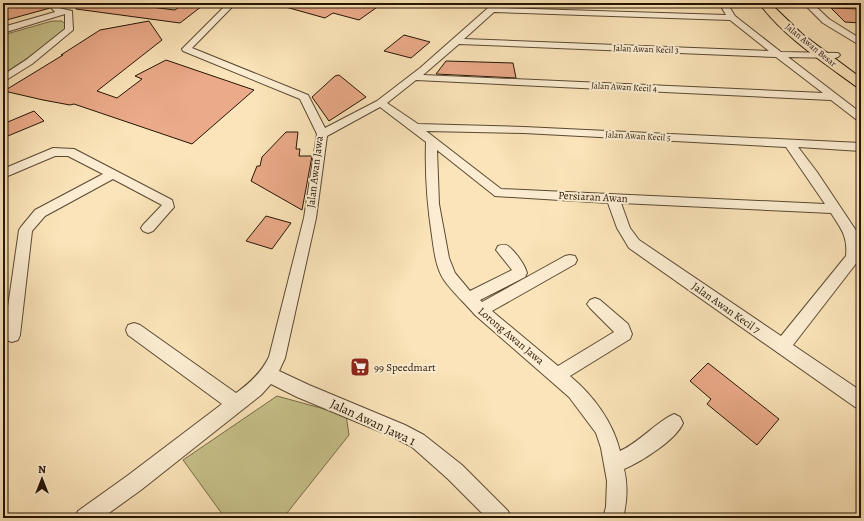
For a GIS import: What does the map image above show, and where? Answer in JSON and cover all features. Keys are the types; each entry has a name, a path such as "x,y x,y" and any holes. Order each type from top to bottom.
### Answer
{"main road":[{"name":"Jalan Awan Besar","path":"764,3 788,27 823,56 859,79"},
{"name":"Jalan Awan Besar","path":"775,3 799,28 835,55 859,79"}],"street":[{"name":"Jalan Awan Jawa","path":"85,518 134,483 255,389 269,374 277,358 310,218 322,134 304,97 223,65 186,48 232,3"},
{"path":"322,134 381,103 457,41 500,3"},
{"path":"723,3 732,18 861,118"},
{"path":"807,3 826,21 857,37 861,43"},
{"path":"3,25 60,8 70,13 69,30 29,62 3,79"},
{"path":"3,30 60,8"},
{"path":"491,10 732,18"},
{"name":"Jalan Awan Kecil 3","path":"457,41 823,56 835,55"},
{"name":"Jalan Awan Kecil 4","path":"413,77 834,97"},
{"name":"Persiaran Awan","path":"381,103 432,140 497,192 835,209"},
{"name":"Jalan Awan Kecil 5","path":"415,127 524,130 861,147"},
{"name":"Lorong Awan Jawa","path":"432,140 431,166 433,204 442,258 449,276 468,299 575,392 603,428 614,463 617,491 613,518"},
{"path":"782,347 858,254 852,235 790,144"},
{"path":"3,174 45,154 59,150 70,152 168,203 168,207 148,228"},
{"path":"12,335 26,230 40,213 113,174"},
{"name":"Jalan Awan Kecil 7","path":"613,198 620,224 626,235 634,244 861,401"},
{"path":"468,299 520,273 518,266 503,250"},
{"path":"480,310 570,260"},
{"path":"557,375 624,334 622,329 595,304"},
{"path":"134,330 236,404"},
{"name":"Jalan Awan Jawa 1","path":"269,374 303,391 399,431 418,441 455,472 501,518"},
{"path":"614,463 641,451 674,423"}],"shaded area":[{"path":"52,21 62,21 68,27 35,53 3,74 3,35"},
{"path":"277,396 346,415 349,435 283,518 225,518 183,460"}],"building":[{"path":"3,3 46,3 50,8 3,21"},
{"path":"77,3 119,3 175,10 184,3 206,3 180,23 76,9"},
{"path":"282,3 383,3 359,20 333,13 325,18 282,6"},
{"path":"831,8 861,9 861,23 845,22"},
{"path":"149,21 162,40 97,91 117,98 142,79 135,76 166,60 254,90 192,144 74,104 70,105 43,100 4,91 63,55 61,55 100,30"},
{"path":"404,35 430,42 411,58 384,51"},
{"path":"446,61 513,63 516,78 436,74"},
{"path":"339,75 366,97 329,121 312,97 335,76"},
{"path":"34,111 44,121 3,138 3,124"},
{"path":"286,132 298,132 296,149 300,149 299,156 312,156 302,210 251,181 257,166 260,166 262,157"},
{"path":"266,216 291,223 272,249 246,241"},
{"path":"708,363 779,419 757,445 707,404 711,399 690,381"}],"place":[{"name":"99 Speedmart","path":"360,367"}]}
